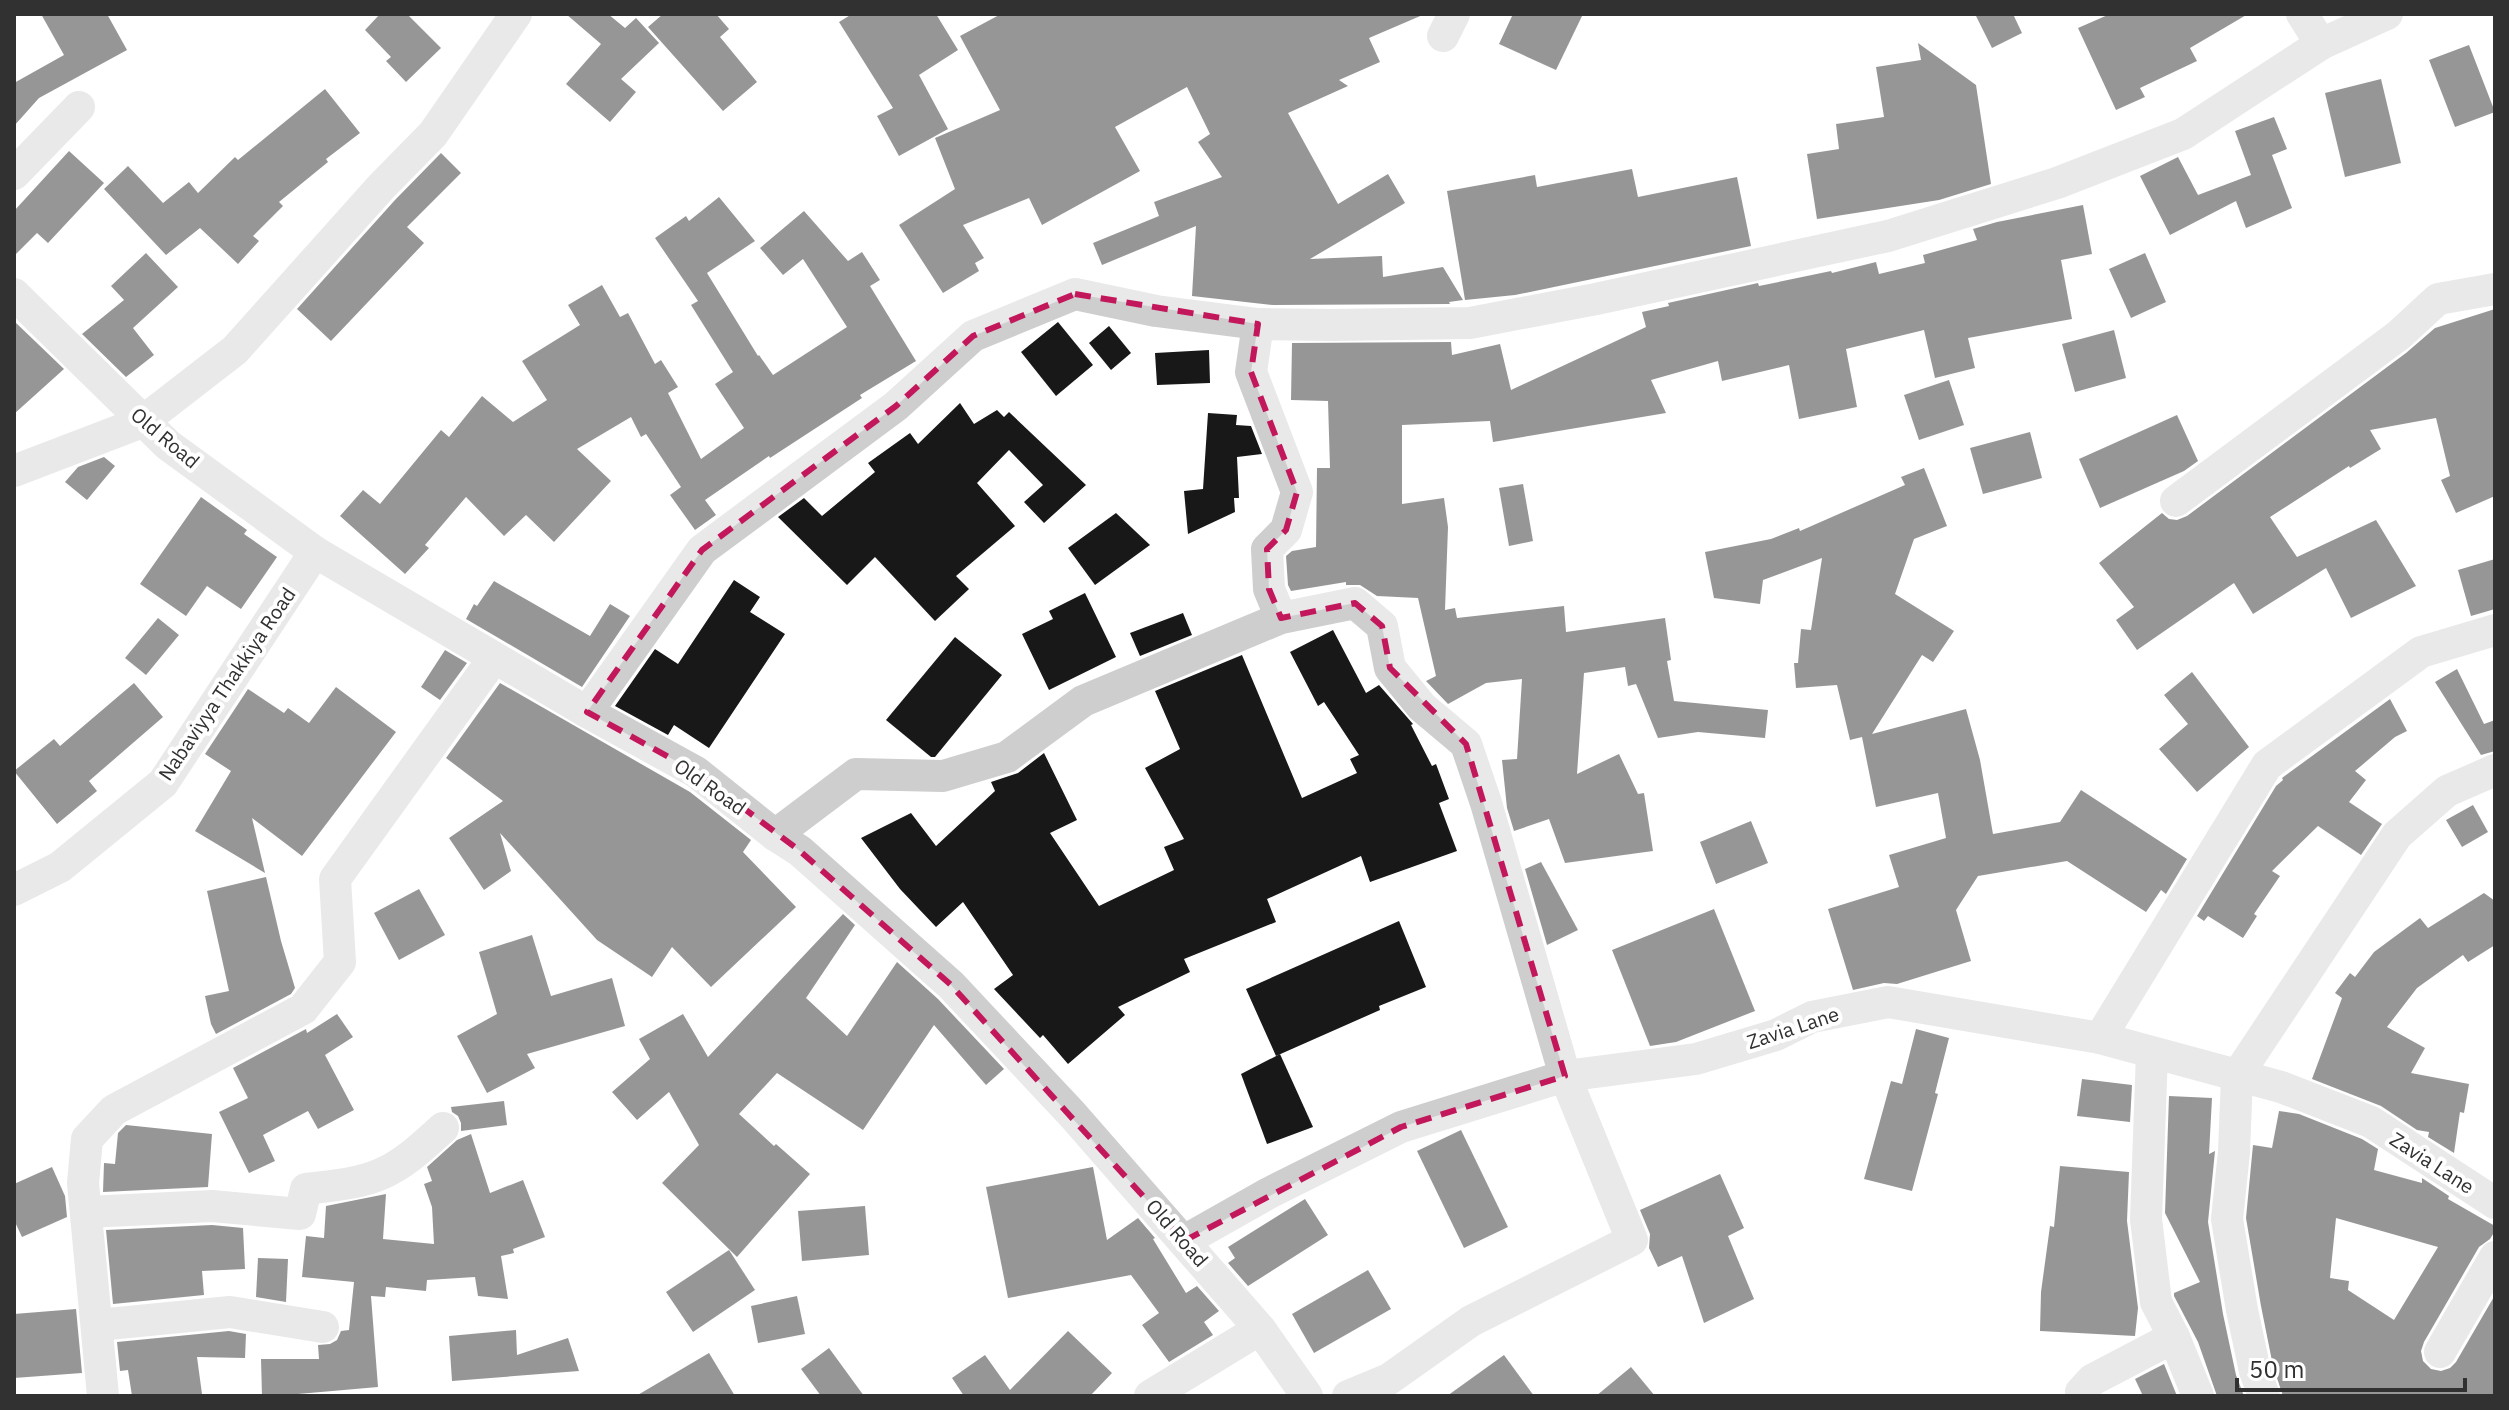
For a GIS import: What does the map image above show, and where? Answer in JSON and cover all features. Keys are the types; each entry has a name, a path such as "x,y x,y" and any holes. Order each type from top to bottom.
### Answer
{"street":[{"path":"14,471 142,422 235,350 381,187 433,134 516,14"},
{"path":"2302,14 2321,44"},
{"path":"587,712 702,550 896,406 973,336 1075,294 1156,311 1258,324 1470,323 1596,299 1888,236 2057,183 2183,134 2321,44 2387,14"},
{"path":"14,174 79,107"},
{"path":"2176,501 2399,335 2438,299 2495,289"},
{"name":"Old Road","path":"14,294 168,445 315,552 587,712 696,772 800,851 951,985 1072,1114 1260,1329 1307,1396"},
{"path":"1258,324 1251,372 1297,492 1286,530 1267,549 1269,589 1281,618"},
{"name":"Nabaviyya Thakkiya Road","path":"14,890 60,867 163,783 315,552"},
{"path":"775,835 856,774 943,776 1007,757 1083,701 1281,618 1355,603 1382,626 1390,668 1422,707 1466,744 1565,1076 1632,1240 1471,1321 1389,1379 1348,1396"},
{"path":"2100,1038 2267,765 2421,652 2495,630"},
{"path":"103,1396 83,1183 87,1139 114,1110 303,1009 340,962 335,879 494,658"},
{"path":"2264,1396 2255,1371 2242,1310 2227,1219 2237,1076 2397,835 2447,791 2495,770"},
{"name":"Zavia Lane","path":"1184,1241 1269,1193 1401,1127 1565,1076 1696,1059 1776,1035 1812,1017 1888,1002 2100,1038 2281,1087 2371,1122 2495,1203"},
{"path":"2152,1053 2146,1219 2156,1302 2198,1396"},
{"path":"87,1212 212,1206 300,1214 306,1189 380,1175 413,1156 443,1128"},
{"path":"2440,1352 2495,1257"},
{"path":"98,1325 230,1312 323,1327"},
{"path":"1150,1396 1260,1329"},
{"path":"2082,1396 2081,1392 2092,1380 2174,1337"}],"highlighted area":[{"path":"1075,294 1258,324 1251,372 1297,492 1286,530 1267,549 1269,589 1281,618 1355,603 1382,626 1390,668 1466,744 1565,1076 1401,1127 1184,1241 951,985 800,851 696,772 587,712 702,550 896,406 973,336"}],"building":[{"path":"41,14 107,14 127,50 39,98 14,126 14,83 64,55"},
{"path":"380,14 407,14 441,48 406,82 386,61 391,57 365,30"},
{"path":"566,14 608,14 625,28 636,18 659,43 621,79 636,92 610,122 566,84 601,44"},
{"path":"663,14 716,14 729,29 720,37 757,82 723,111 648,27"},
{"path":"852,14 936,14 958,50 919,75 948,129 899,156 877,116 893,108 839,22"},
{"path":"1001,14 1425,14 1369,38 1380,62 1339,80 1348,86 1288,113 1338,204 1388,174 1405,203 1310,259 1382,256 1383,277 1443,267 1463,300 1450,304 1273,305 1192,296 1196,226 1102,265 1093,243 1159,216 1154,202 1222,177 1198,142 1210,134 1187,87 1115,127 1140,171 1042,225 1029,198 963,225 984,258 975,263 979,271 943,293 899,225 955,189 935,138 1000,110 960,36"},
{"path":"1513,14 1583,14 1556,70 1499,44"},
{"path":"1975,14 2013,14 2022,33 1992,48"},
{"path":"2110,14 2248,14 2190,48 2197,61 2140,88 2145,97 2116,110 2078,28"},
{"path":"1918,43 1976,85 1991,184 1939,200 1817,219 1807,154 1839,149 1836,124 1884,117 1876,67 1921,60"},
{"path":"2469,45 2495,112 2455,127 2429,60"},
{"path":"2381,79 2401,163 2345,177 2325,93"},
{"path":"325,89 360,133 279,202 283,206 253,236 259,241 238,264 200,228 166,255 104,189 128,166 163,203 189,182 198,193 235,157 238,160"},
{"path":"2274,117 2287,149 2272,155 2292,208 2246,228 2236,201 2170,235 2140,176 2178,157 2198,195 2251,175 2235,131"},
{"path":"69,151 104,183 48,243 37,233 14,256 14,211"},
{"path":"441,153 461,173 407,227 424,243 331,341 297,309"},
{"path":"1632,169 1638,197 1737,177 1751,246 1515,295 1465,300 1447,191 1535,175 1537,187"},
{"path":"719,197 755,241 707,273 773,375 847,327 803,259 783,275 760,248 804,211 848,261 862,252 880,280 870,286 916,361 860,395 862,398 705,500 716,515 695,530 670,495 681,487 646,434 641,437 631,417 577,449 611,481 554,542 526,515 504,536 466,497 425,545 429,548 405,574 340,516 363,490 380,504 441,430 449,437 482,396 513,422 547,400 522,361 580,325 568,305 602,285 620,317 628,313 655,364 661,360 678,387 668,393 701,459 744,428 715,384 733,372 691,305 698,301 655,238 686,216 689,221"},
{"path":"2083,205 2092,254 2061,260 2072,319 1968,338 1975,368 1935,378 1924,330 1846,349 1857,407 1799,419 1789,365 1722,381 1718,361 1651,380 1666,413 1493,442 1490,421 1402,425 1402,504 1444,498 1448,527 1445,610 1455,608 1457,618 1564,606 1566,632 1665,618 1671,660 1667,661 1674,701 1768,710 1765,738 1698,732 1658,738 1636,684 1628,686 1625,667 1584,673 1577,774 1619,754 1638,794 1644,793 1653,851 1565,863 1549,819 1514,831 1507,808 1502,760 1517,759 1522,679 1486,683 1448,704 1426,681 1436,676 1418,598 1377,596 1360,585 1346,585 1346,582 1291,591 1288,585 1286,556 1292,551 1316,547 1317,468 1330,468 1328,401 1291,400 1292,343 1451,342 1452,355 1500,344 1511,390 1646,327 1642,312 1669,306 1668,303 1876,262 1879,274 1925,263 1923,255 1977,240 1973,229"},
{"path":"146,253 178,287 133,328 154,355 126,377 82,334 124,300 111,286"},
{"path":"2145,253 2166,302 2131,318 2109,269"},
{"path":"2495,309 2495,496 2456,513 2441,480 2450,476 2436,418 2370,430 2381,449 2270,517 2297,557 2376,520 2416,586 2351,618 2326,568 2253,614 2234,583 2137,650 2116,620 2134,607 2099,563 2162,513 2169,519 2177,520 2187,516 2406,353 2435,328"},
{"path":"14,321 64,369 14,414"},
{"path":"1058,322 1093,365 1056,396 1021,352"},
{"path":"1109,326 1131,353 1111,370 1089,343"},
{"path":"2114,330 2126,378 2075,392 2062,344"},
{"path":"1209,350 1210,383 1157,385 1155,353"},
{"path":"1949,380 1964,425 1919,440 1904,395"},
{"path":"960,403 974,424 997,410 1004,417 1009,412 1086,485 1044,523 1024,502 1043,485 1009,450 977,483 1015,526 956,576 969,589 935,621 875,557 847,585 778,517 804,498 822,516 875,472 868,463 910,433 918,444"},
{"path":"1208,413 1237,415 1236,425 1251,426 1262,454 1237,457 1239,498 1234,498 1235,512 1188,534 1184,491 1203,489"},
{"path":"2177,415 2198,461 2184,471 2100,508 2079,459"},
{"path":"2030,432 2042,478 1983,494 1970,448"},
{"path":"104,457 115,466 87,500 65,482 78,467"},
{"path":"1924,468 1947,526 1914,539 1895,594 1954,631 1933,662 1922,655 1872,734 1966,709 1980,760 1993,834 2060,822 2081,790 2187,859 2166,894 2161,890 2146,912 2067,861 1978,876 1956,910 1971,961 1897,984 1884,983 1853,990 1828,909 1899,887 1889,855 1946,838 1938,793 1876,807 1862,737 1850,740 1837,685 1796,688 1794,663 1798,663 1801,629 1811,630 1822,558 1763,580 1760,604 1714,598 1705,552 1771,539 1799,528 1800,531 1905,485 1901,477"},
{"path":"1523,484 1533,541 1509,546 1499,488"},
{"path":"201,497 247,530 244,534 277,557 241,609 207,586 186,616 140,584"},
{"path":"1116,513 1150,545 1095,585 1068,548"},
{"path":"2495,559 2495,609 2471,616 2458,570"},
{"path":"734,580 760,597 750,612 785,634 709,748 674,725 668,735 615,706 655,649 678,664"},
{"path":"494,581 590,636 610,604 630,616 582,687 466,619 474,604 477,606"},
{"path":"1085,593 1116,657 1049,690 1022,634 1053,619 1049,611"},
{"path":"1183,613 1192,635 1140,656 1130,633"},
{"path":"158,618 179,635 146,675 125,658"},
{"path":"1333,630 1366,693 1379,685 1413,724 1432,766 1436,764 1449,799 1439,803 1457,851 1370,882 1361,856 1267,899 1276,922 1184,959 1190,972 1118,1007 1125,1015 1068,1064 1043,1035 1040,1038 994,989 1013,975 963,902 936,927 900,889 861,838 911,813 936,846 995,791 991,782 1018,773 1044,753 1077,820 1050,833 1099,906 1174,870 1164,847 1184,839 1145,768 1180,749 1155,691 1242,655 1302,798 1357,773 1350,759 1359,755 1324,702 1318,706 1290,652"},
{"path":"955,637 1002,675 935,757 931,757 886,720"},
{"path":"445,650 467,663 440,700 421,687"},
{"path":"2457,669 2484,724 2495,720 2495,751 2481,755 2435,682"},
{"path":"2192,672 2249,747 2197,792 2159,749 2188,724 2164,695"},
{"path":"134,683 163,717 89,781 97,791 57,824 14,771 54,739 60,746"},
{"path":"500,683 690,792 751,840 743,852 796,907 711,987 672,947 652,977 597,940 500,833 511,871 484,890 449,838 503,801 446,758"},
{"path":"336,687 396,732 302,856 252,818 265,873 195,831 231,771 205,754 248,689 284,713 288,708 309,723"},
{"path":"2390,699 2407,731 2395,737 2355,771 2366,780 2349,802 2382,824 2361,855 2318,826 2272,871 2280,876 2254,914 2257,916 2243,938 2208,916 2204,921 2197,916 2282,778"},
{"path":"2473,805 2488,832 2462,847 2446,820"},
{"path":"1751,821 1768,863 1716,884 1700,842"},
{"path":"1541,862 1578,930 1547,945 1525,869"},
{"path":"266,877 295,988 291,994 216,1034 205,996 229,991 207,891"},
{"path":"419,889 445,935 399,960 374,913"},
{"path":"2484,893 2495,901 2495,945 2468,962 2463,955 2417,988 2387,1027 2425,1048 2411,1073 2469,1084 2464,1113 2460,1112 2454,1153 2428,1137 2429,1132 2417,1130 2381,1106 2312,1079 2342,998 2335,993 2350,973 2355,977 2374,952 2420,918 2428,928"},
{"path":"1714,909 1755,1011 1676,1042 1650,1046 1612,950"},
{"path":"843,914 855,925 806,998 847,1036 897,962 938,999 1004,1069 986,1085 934,1025 863,1130 777,1073 739,1114 810,1174 737,1257 662,1183 699,1145 669,1092 637,1120 612,1092 650,1059 639,1039 683,1014 708,1057"},
{"path":"1399,921 1426,987 1276,1056 1246,989"},
{"path":"532,935 551,996 612,978 625,1026 527,1054 535,1068 487,1093 457,1036 497,1014 479,952"},
{"path":"337,1014 353,1037 325,1055 354,1110 318,1129 308,1111 263,1135 275,1161 249,1173 219,1112 248,1098 233,1068 306,1029 307,1033"},
{"path":"1916,1029 1949,1038 1935,1093 1938,1094 1912,1191 1864,1179 1891,1081 1902,1084"},
{"path":"1280,1054 1313,1127 1267,1144 1241,1074"},
{"path":"2082,1079 2132,1085 2130,1122 2077,1116"},
{"path":"2169,1096 2212,1098 2209,1154 2215,1151 2208,1222 2223,1314 2236,1375 2244,1396 2217,1396 2198,1342 2174,1296 2174,1293 2200,1282 2165,1213"},
{"path":"504,1101 507,1125 461,1131 461,1123 451,1107"},
{"path":"2279,1111 2299,1114 2362,1139 2378,1149 2374,1170 2422,1183 2422,1178 2449,1196 2448,1199 2495,1226 2490,1239 2479,1247 2421,1351 2423,1361 2431,1369 2441,1371 2450,1368 2495,1295 2495,1396 2283,1396 2273,1366 2246,1218 2253,1145 2272,1148","holes":["2336,1218 2438,1247 2394,1320 2348,1290 2349,1281 2330,1278"]},
{"path":"126,1125 212,1134 208,1187 103,1192 104,1163 115,1164 118,1133"},
{"path":"1461,1130 1508,1227 1464,1248 1417,1151"},
{"path":"471,1134 490,1193 523,1180 545,1237 501,1256 508,1299 478,1296 475,1277 427,1280 426,1291 386,1287 385,1297 371,1296 378,1387 298,1396 262,1396 261,1359 319,1359 318,1345 330,1344 337,1340 341,1331 349,1330 354,1282 302,1277 306,1236 324,1238 326,1206 386,1194 383,1239 434,1244 432,1207 424,1184 432,1181 427,1167 457,1140"},
{"path":"2060,1166 2129,1172 2127,1221 2138,1308 2135,1336 2040,1331 2041,1292 2050,1226 2054,1227"},
{"path":"52,1167 65,1196 67,1217 22,1237 14,1220 14,1184"},
{"path":"1093,1167 1107,1240 1138,1218 1155,1238 1186,1293 1197,1286 1219,1311 1204,1322 1213,1335 1169,1362 1142,1325 1159,1313 1131,1275 1008,1298 986,1187"},
{"path":"1720,1174 1744,1228 1728,1236 1754,1299 1704,1323 1682,1256 1658,1267 1649,1248 1650,1234 1640,1210"},
{"path":"1305,1199 1328,1235 1248,1286 1228,1263 1235,1258 1228,1247"},
{"path":"865,1206 869,1255 802,1261 798,1211"},
{"path":"212,1225 243,1228 245,1269 202,1271 204,1295 113,1304 106,1230"},
{"path":"729,1250 755,1290 693,1332 666,1292"},
{"path":"258,1258 288,1259 286,1302 256,1297"},
{"path":"1368,1270 1391,1309 1314,1353 1292,1314"},
{"path":"797,1296 805,1334 758,1343 751,1306"},
{"path":"76,1309 82,1373 14,1378 14,1314"},
{"path":"516,1330 517,1355 568,1338 579,1371 452,1381 449,1336"},
{"path":"229,1331 246,1334 245,1358 197,1357 202,1394 132,1396 128,1370 120,1371 117,1342"},
{"path":"1068,1331 1112,1373 1090,1396 964,1396 952,1378 985,1355 1010,1390"},
{"path":"829,1348 864,1396 821,1396 801,1369"},
{"path":"709,1353 735,1396 636,1396"},
{"path":"1504,1355 1534,1396 1447,1396"},
{"path":"2164,1364 2177,1396 2143,1396 2135,1379"},
{"path":"1631,1367 1655,1396 1596,1396"}]}
